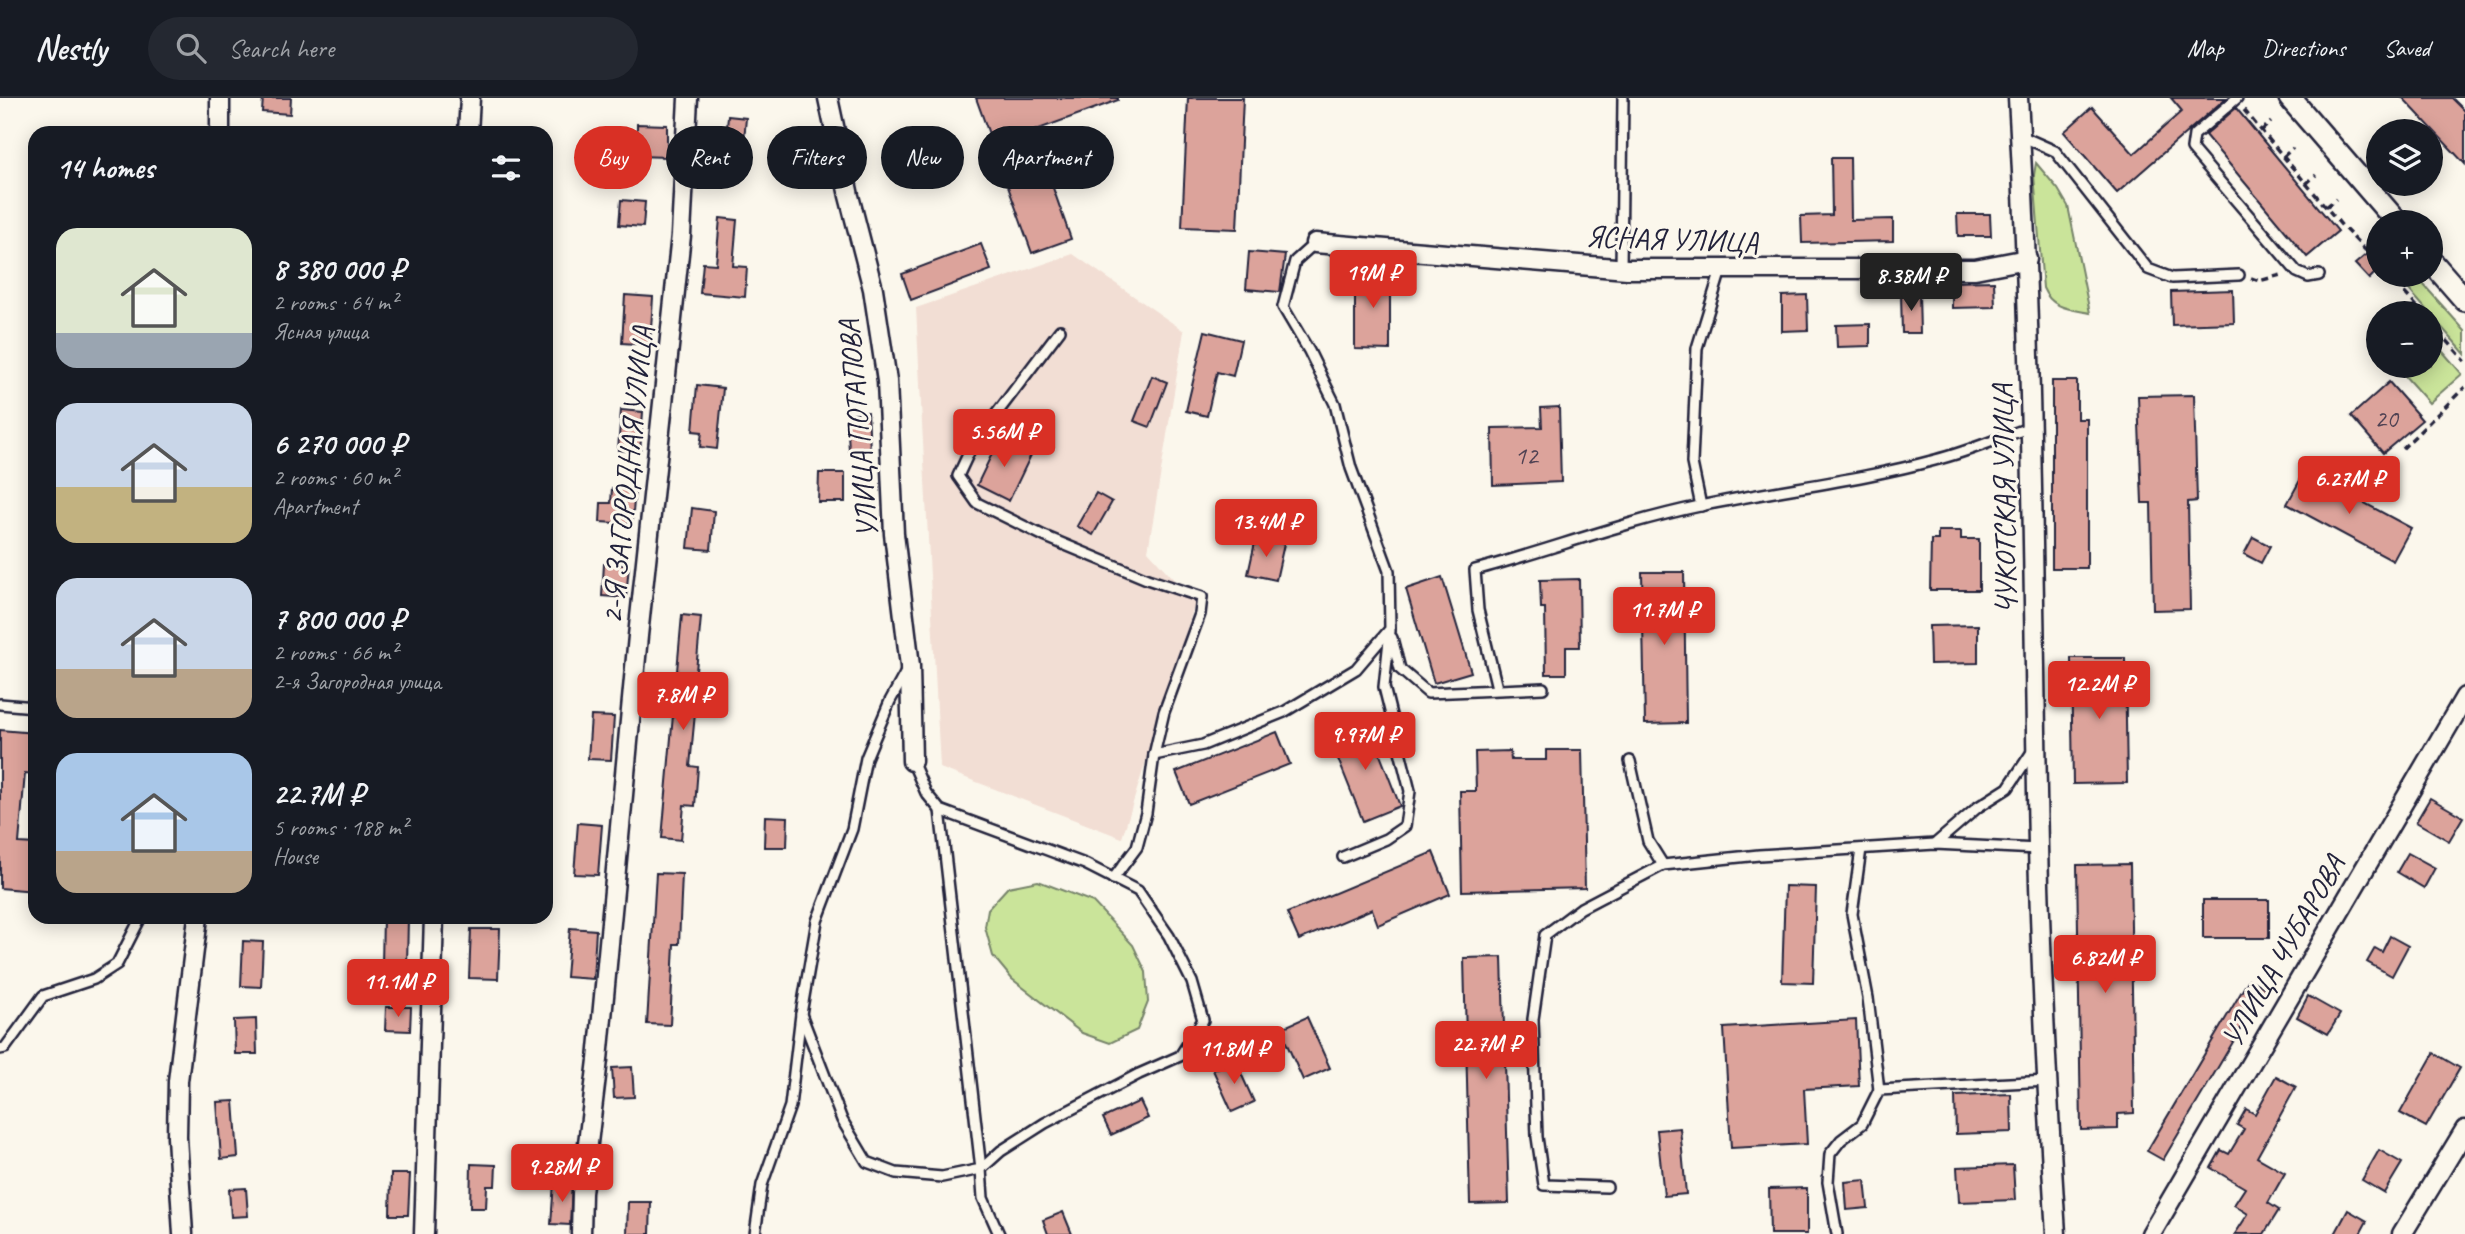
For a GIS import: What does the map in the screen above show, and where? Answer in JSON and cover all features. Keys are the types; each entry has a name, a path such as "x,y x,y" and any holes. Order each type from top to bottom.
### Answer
{"street":[{"path":"220,98 220,126"},
{"path":"468,126 470,98"},
{"name":"2-Я ЗАГОРОДНАЯ УЛИЦА","path":"581,1234 582,1193 598,1060 636,650 681,235 688,98"},
{"name":"УЛИЦА ПОТАПОВА","path":"828,98 873,289 887,381 894,534 910,666 912,761"},
{"name":"ЧУКОТСКАЯ УЛИЦА","path":"2018,98 2027,259 2038,849 2056,1234"},
{"path":"2290,98 2387,210"},
{"name":"ЯСНАЯ УЛИЦА","path":"1315,243 1621,269 1975,269 2027,259"},
{"path":"2443,275 2465,300"},
{"name":"УЛИЦА ЧУБАРОВА","path":"2151,1234 2465,697"},
{"path":"183,1234 177,1137 178,1081 197,924"},
{"path":"424,1234 434,924"},
{"path":"2402,1234 2465,1130"}],"lane":[{"path":"1621,269 1623,98"},
{"path":"2236,99 2194,135 2192,149 2296,270 2308,277 2319,275"},
{"path":"2021,136 2055,151 2148,269 2172,278 2239,275"},
{"path":"1315,243 1295,261 1283,307 1309,351 1335,404 1351,468 1389,571 1390,629 1384,687 1410,791 1405,826 1386,839 1343,857"},
{"path":"1701,506 1692,463 1697,348 1721,270"},
{"path":"1060,330 972,446 958,476 977,503 1147,579 1202,597 1200,614 1164,712 1154,755 1146,813 1137,847 1114,879"},
{"path":"1497,688 1478,610 1475,570 1536,554 1618,526 1701,506 1822,485 1937,460 2031,427"},
{"path":"1390,629 1400,669 1427,692 1543,688"},
{"path":"1154,755 1203,745 1284,712 1356,669 1390,629"},
{"path":"755,1234 762,1185 790,1106 801,1014 817,922 852,829 866,758 890,701 910,666"},
{"path":"0,704 28,706"},
{"path":"1935,844 1978,807 2008,788 2037,745"},
{"path":"801,1014 842,1120 867,1162 895,1174 942,1177 981,1168 1001,1151 1045,1124 1139,1074 1180,1056 1203,1020 1192,982 1169,936 1138,891 1086,864 940,810 926,793 912,761"},
{"path":"1630,761 1648,841 1663,865"},
{"path":"940,810 983,1198 999,1234"},
{"path":"1607,1187 1544,1185 1537,1137 1532,1019 1545,935 1581,908 1663,865 1759,855 1935,844 2038,849"},
{"path":"1838,1234 1828,1182 1830,1154 1841,1140 1862,1124 1880,1090 1868,998 1852,914 1861,849"},
{"path":"0,1049 5,1048 43,996 94,979 117,964 137,924"},
{"path":"1880,1090 2047,1081"}],"path":[{"path":"2236,99 2306,184 2366,250"},
{"path":"2261,131 2271,122"},
{"path":"2283,157 2293,148"},
{"path":"2306,184 2316,175"},
{"path":"2326,207 2336,199"},
{"path":"2239,275 2259,281 2296,270"},
{"path":"2399,287 2412,301"},
{"path":"2443,336 2465,361"},
{"path":"2402,449 2465,387"}],"shaded area":[{"path":"1073,254 1184,331 1148,551 1195,603 1122,838 940,768 916,308"}],"green space":[{"path":"2036,163 2058,189 2068,206 2090,313 2057,304 2043,288 2034,175"},
{"path":"2406,287 2426,287 2438,301 2419,301"},
{"path":"2443,306 2465,331 2465,354 2443,329"},
{"path":"2443,352 2462,374 2429,403 2407,378 2443,378"},
{"path":"1038,881 1093,902 1133,945 1146,972 1148,1002 1137,1030 1110,1043 1082,1033 1012,979 993,956 985,927 988,909 1008,887"}],"building":[{"path":"263,98 291,98 290,114 262,112"},
{"path":"976,98 1118,98 1047,126 986,126"},
{"path":"1188,98 1243,98 1237,229 1182,227"},
{"path":"2171,98 2226,98 2117,193 2064,132 2092,107 2134,154 2182,111"},
{"path":"2403,98 2452,98 2465,111 2465,164 2443,141 2443,119 2423,119"},
{"path":"2236,108 2338,231 2307,257 2205,135"},
{"path":"728,116 746,118 745,126 727,126"},
{"path":"667,125 666,157 652,156 652,126 637,126"},
{"path":"1831,158 1850,158 1851,220 1893,219 1893,241 1802,243 1801,216 1832,215"},
{"path":"1009,189 1053,189 1071,239 1032,253"},
{"path":"621,200 645,202 643,227 619,225"},
{"path":"1957,214 1990,214 1991,236 1958,236"},
{"path":"720,218 737,220 733,266 747,267 745,297 700,293 703,263 716,264"},
{"path":"981,244 991,270 911,300 902,274"},
{"path":"1249,252 1285,255 1280,292 1246,289"},
{"path":"2366,255 2366,276 2355,264"},
{"path":"1355,270 1390,270 1390,350 1355,349"},
{"path":"1994,281 1995,307 1952,308 1952,282"},
{"path":"2233,290 2234,323 2172,325 2171,292"},
{"path":"1901,293 1919,293 1920,333 1902,333"},
{"path":"625,295 653,297 650,345 622,343"},
{"path":"1807,295 1808,330 1782,331 1782,296"},
{"path":"1870,324 1870,346 1837,347 1836,325"},
{"path":"1205,331 1241,340 1233,376 1217,372 1207,416 1186,411"},
{"path":"1152,376 1167,382 1150,427 1134,421"},
{"path":"2052,381 2077,381 2077,419 2087,419 2087,568 2052,568"},
{"path":"2389,382 2422,420 2383,453 2351,416"},
{"path":"697,385 723,388 717,449 700,447 702,432 693,431"},
{"path":"2194,395 2197,501 2188,502 2190,609 2153,610 2151,503 2142,503 2138,396"},
{"path":"1559,407 1561,482 1493,485 1492,428 1542,427 1541,408"},
{"path":"621,410 643,412 640,452 618,450"},
{"path":"868,412 870,450 849,451 847,414"},
{"path":"1000,437 1032,453 1009,501 977,485"},
{"path":"2305,471 2411,528 2393,561 2287,504"},
{"path":"819,473 845,473 845,502 818,502"},
{"path":"612,488 635,489 632,524 600,522 601,503 611,503"},
{"path":"1096,493 1112,502 1093,535 1077,526"},
{"path":"692,508 714,511 711,550 688,548"},
{"path":"1938,531 1961,531 1961,539 1979,539 1979,590 1930,590 1931,540 1938,540"},
{"path":"2253,537 2270,546 2261,563 2244,554"},
{"path":"1256,538 1284,544 1276,580 1248,574"},
{"path":"604,564 629,565 626,598 602,596"},
{"path":"1642,572 1684,572 1686,723 1645,724"},
{"path":"1442,577 1471,672 1434,683 1406,589"},
{"path":"1579,579 1580,647 1566,647 1566,674 1546,674 1545,608 1541,608 1540,580"},
{"path":"682,615 701,617 690,766 698,767 695,806 684,805 681,840 662,838"},
{"path":"1978,625 1978,663 1930,664 1929,626"},
{"path":"2071,658 2125,658 2127,783 2073,784"},
{"path":"591,716 614,717 611,760 588,759"},
{"path":"1368,724 1400,806 1363,821 1330,739"},
{"path":"0,730 28,732 28,773 25,773 19,843 28,844 28,890 0,888"},
{"path":"1277,732 1290,764 1189,804 1176,772"},
{"path":"1546,750 1582,750 1585,888 1462,891 1460,791 1476,791 1475,752 1510,751 1511,760 1546,760"},
{"path":"2430,798 2463,817 2449,841 2416,822"},
{"path":"765,816 788,817 787,847 764,847"},
{"path":"578,823 602,825 598,875 574,874"},
{"path":"1433,852 1450,894 1378,925 1372,909 1299,940 1287,913"},
{"path":"2408,853 2435,868 2424,888 2397,872"},
{"path":"2130,864 2134,1113 2118,1114 2118,1129 2081,1130 2077,865"},
{"path":"656,873 682,874 679,944 674,944 670,1025 647,1024"},
{"path":"1785,886 1816,887 1813,983 1782,982"},
{"path":"2203,900 2269,900 2269,938 2203,938"},
{"path":"383,924 408,924 407,966 382,965"},
{"path":"570,928 596,930 593,979 566,977"},
{"path":"471,929 500,929 498,979 469,978"},
{"path":"2390,936 2408,946 2392,976 2367,962 2375,948 2382,952"},
{"path":"243,941 263,942 261,987 241,986"},
{"path":"1502,957 1509,1203 1470,1204 1464,958"},
{"path":"2249,979 2265,988 2163,1160 2147,1151"},
{"path":"2308,996 2340,1014 2328,1034 2297,1017"},
{"path":"386,1007 411,1007 410,1031 385,1030"},
{"path":"1307,1017 1330,1068 1303,1080 1280,1029"},
{"path":"256,1019 257,1054 235,1054 234,1020"},
{"path":"1856,1020 1859,1086 1804,1089 1807,1144 1731,1148 1724,1028"},
{"path":"2434,1053 2460,1068 2426,1127 2400,1113"},
{"path":"1235,1060 1254,1102 1232,1112 1213,1070"},
{"path":"632,1067 634,1097 614,1098 612,1068"},
{"path":"2276,1076 2296,1087 2257,1157 2285,1173 2268,1203 2279,1210 2264,1234 2235,1234 2248,1214 2234,1205 2245,1188 2211,1168 2221,1150 2229,1154 2244,1129 2237,1125 2246,1109 2255,1114"},
{"path":"2011,1094 2012,1132 1956,1134 1955,1096"},
{"path":"234,1101 238,1157 221,1159 217,1102"},
{"path":"1140,1101 1148,1118 1111,1135 1103,1118"},
{"path":"1680,1128 1686,1194 1664,1196 1657,1130"},
{"path":"2379,1150 2402,1163 2384,1193 2362,1180"},
{"path":"471,1164 496,1165 495,1186 487,1186 486,1208 470,1208"},
{"path":"2013,1165 2015,1200 1959,1202 1957,1167"},
{"path":"391,1174 410,1174 408,1215 390,1215"},
{"path":"1865,1180 1868,1208 1847,1210 1845,1182"},
{"path":"554,1182 572,1183 570,1225 551,1224"},
{"path":"246,1188 248,1216 231,1217 229,1189"},
{"path":"1807,1188 1807,1234 1770,1234 1769,1189"},
{"path":"628,1202 651,1202 650,1234 627,1234"},
{"path":"2348,1210 2367,1221 2360,1234 2335,1234"},
{"path":"1063,1212 1072,1234 1048,1234 1043,1220"}]}
